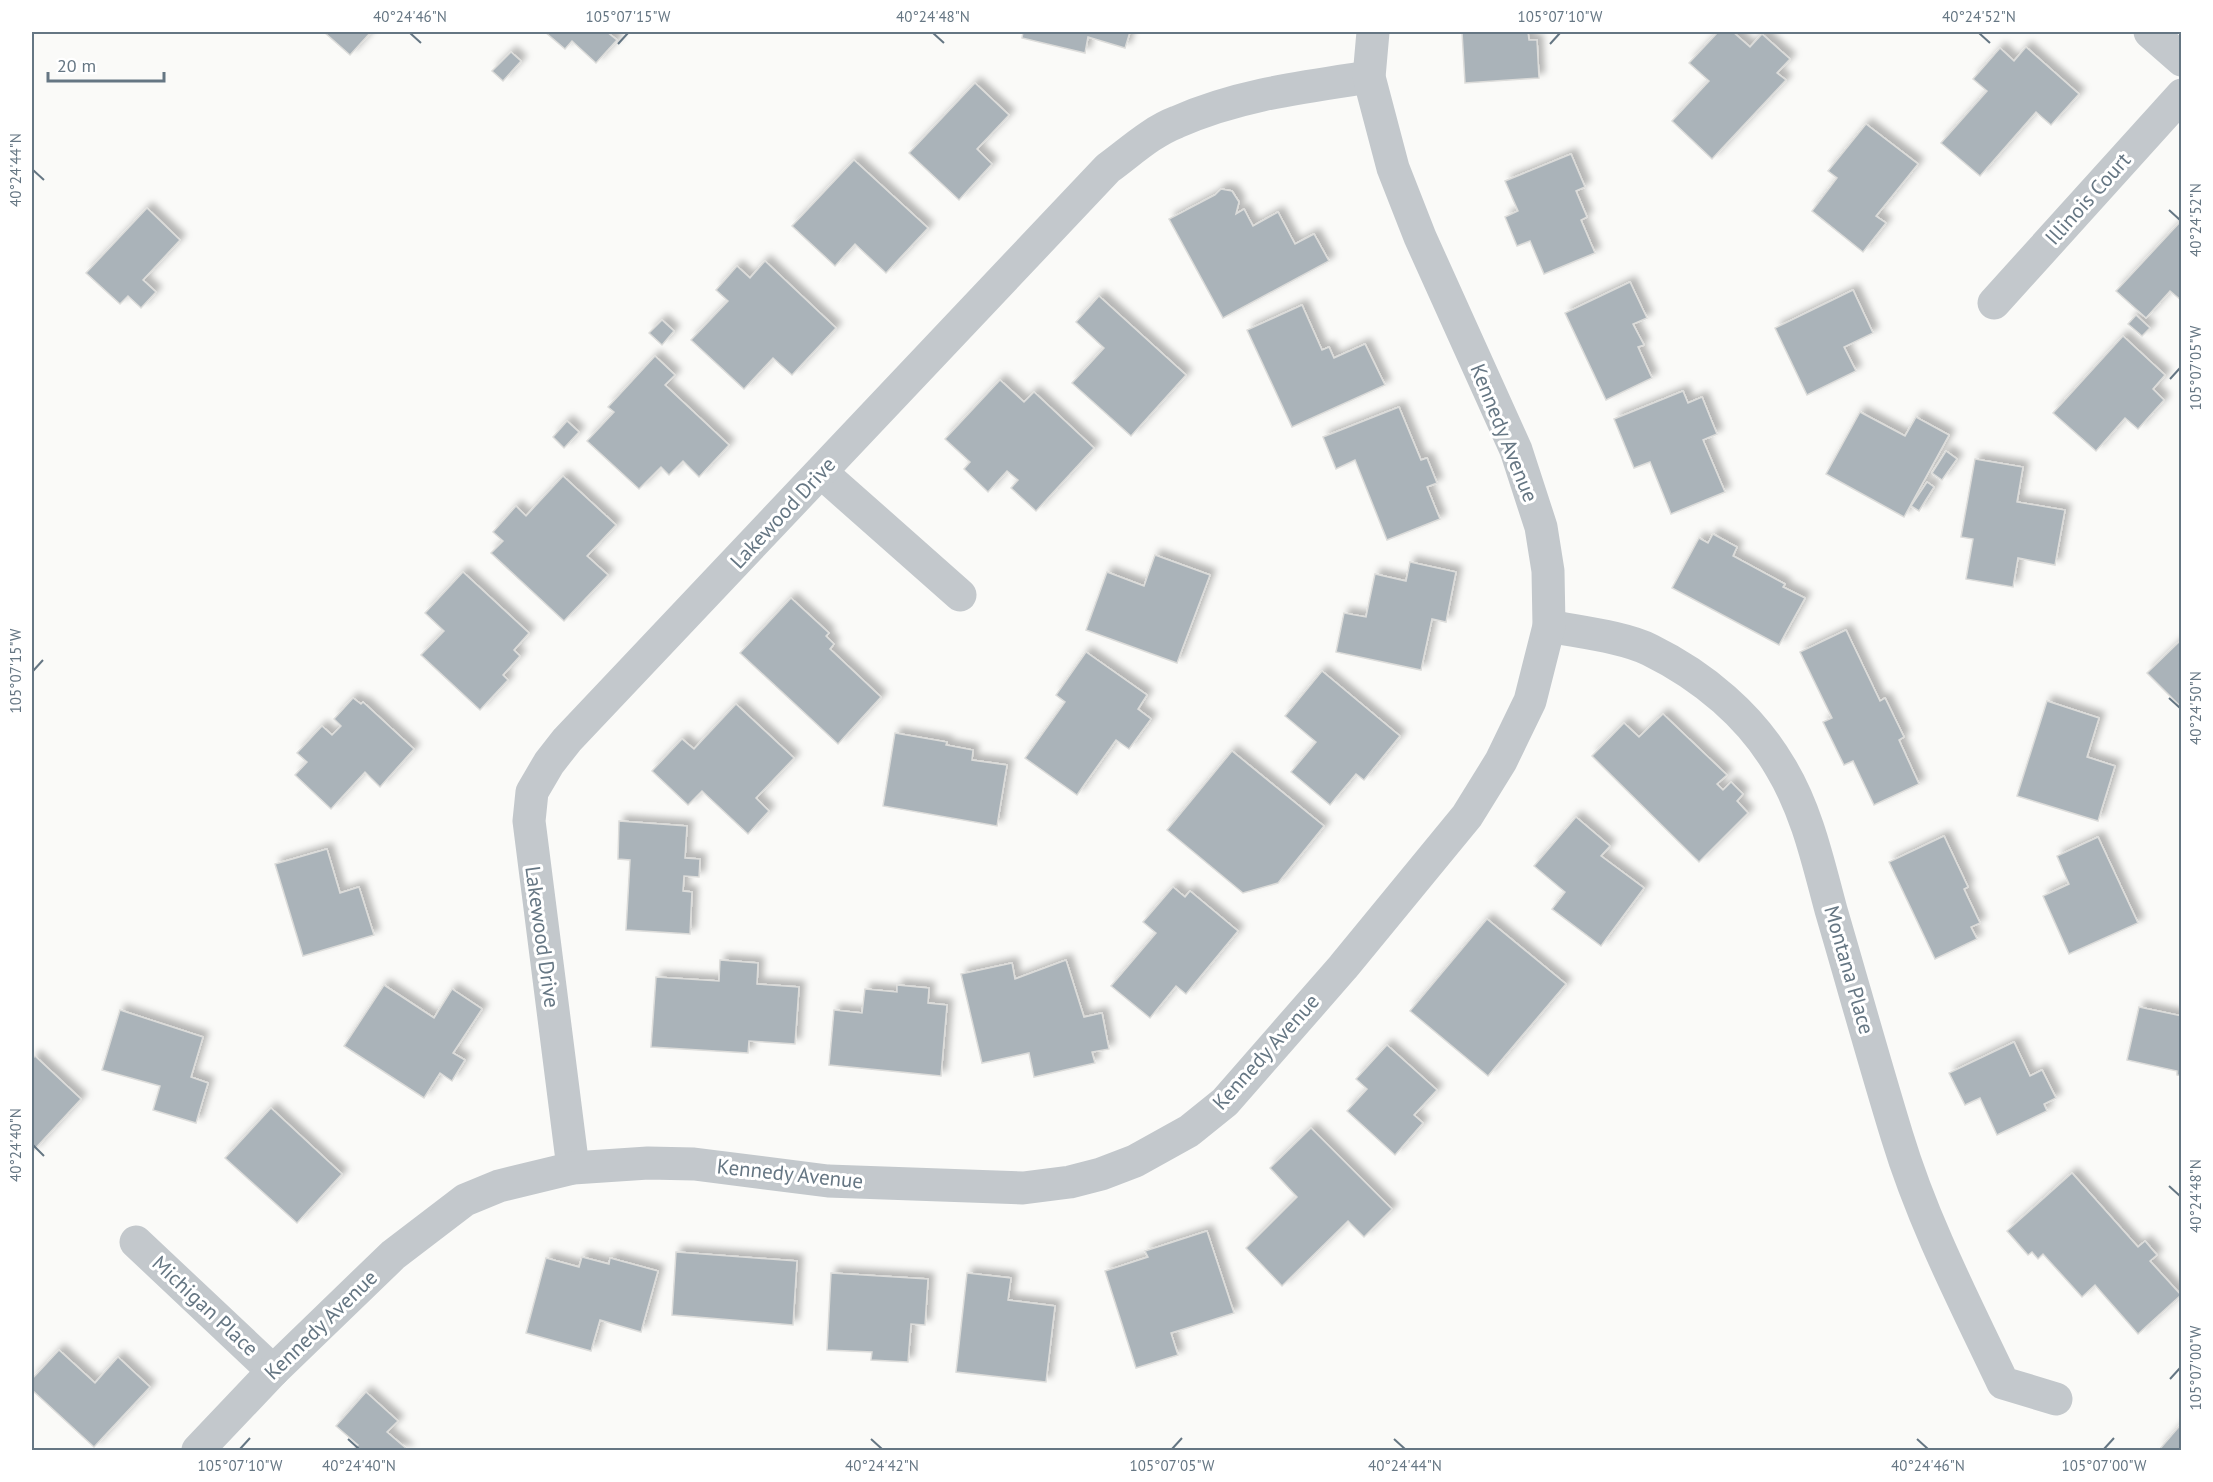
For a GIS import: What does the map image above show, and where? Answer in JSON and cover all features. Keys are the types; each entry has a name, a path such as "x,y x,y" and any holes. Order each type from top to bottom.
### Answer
{"street":[{"name":"Kennedy Avenue","path":"198,1450 273,1371 393,1255 465,1200 499,1186 573,1168 648,1163 694,1164 828,1181 1023,1188 1070,1182 1101,1174 1135,1161 1189,1131 1225,1102 1343,967 1467,816 1501,761 1530,702 1549,626 1548,571 1541,527 1516,450 1420,237 1393,168 1368,77 1373,32"},
{"path":"2150,32 2181,60"},
{"name":"Lakewood Drive","path":"573,1168 529,821 532,792 549,764 567,740 1108,168 1153,134 1176,122 1241,99 1272,91 1368,77"},
{"name":"Illinois Court","path":"1994,303 2181,95"},
{"path":"821,472 960,595"},
{"name":"Montana Place","path":"1549,626 1626,642 1648,649 1698,677 1733,707 1759,737 1781,768 1807,826 1898,1140 1927,1217 2003,1383 2056,1399"},
{"name":"Michigan Place","path":"136,1242 273,1371"}],"building":[{"path":"324,32 371,32 350,55"},
{"path":"545,32 607,32 617,40 596,63 572,41 565,49"},
{"path":"1023,32 1130,32 1125,48 1088,37 1085,53 1022,38"},
{"path":"1462,32 1528,32 1529,40 1537,40 1539,78 1465,83"},
{"path":"1718,32 1733,32 1750,47 1762,34 1790,59 1777,73 1786,80 1712,159 1672,121 1709,81 1689,63"},
{"path":"2026,47 2079,94 2051,125 2036,112 1980,176 1941,143 1987,91 1973,79 2000,48 2014,61"},
{"path":"511,52 521,61 503,81 492,71"},
{"path":"975,83 1009,115 977,149 992,164 959,200 909,153"},
{"path":"1866,124 1918,164 1876,216 1886,223 1863,252 1812,211 1837,178 1828,171"},
{"path":"1571,154 1585,187 1576,191 1587,217 1581,220 1595,253 1544,274 1530,241 1517,246 1505,217 1518,211 1505,181"},
{"path":"854,160 928,228 886,273 855,244 835,266 792,226"},
{"path":"1221,189 1232,191 1239,202 1236,214 1244,209 1253,226 1278,212 1295,244 1314,234 1329,261 1223,318 1169,219 1215,195"},
{"path":"147,208 180,240 143,280 156,292 141,308 128,296 120,304 86,273"},
{"path":"2181,221 2182,301 2170,291 2146,318 2116,291"},
{"path":"765,261 836,328 792,375 773,358 744,389 691,340 728,301 716,290 737,266 750,278"},
{"path":"1630,282 1647,318 1633,324 1644,345 1638,347 1652,378 1606,400 1565,313"},
{"path":"1853,290 1873,333 1844,347 1856,371 1807,395 1775,328"},
{"path":"1099,296 1186,375 1131,436 1072,383 1104,348 1076,322"},
{"path":"1302,305 1322,350 1329,347 1334,358 1365,344 1385,385 1292,427 1247,330"},
{"path":"2136,315 2150,328 2142,336 2128,324"},
{"path":"662,320 674,331 662,345 649,333"},
{"path":"2123,336 2165,375 2153,389 2164,400 2138,429 2125,418 2096,451 2053,413"},
{"path":"655,356 675,375 665,385 729,445 699,477 683,461 669,475 661,467 639,489 587,441 614,412 608,407"},
{"path":"1000,380 1024,402 1034,392 1094,448 1036,511 1011,488 1018,480 1007,471 988,492 964,469 970,462 945,439"},
{"path":"1683,391 1688,403 1702,397 1717,434 1703,440 1725,492 1671,514 1650,462 1634,468 1614,419"},
{"path":"1399,407 1421,460 1427,458 1437,483 1427,487 1440,519 1387,540 1355,460 1336,469 1323,437"},
{"path":"1860,412 1905,436 1916,417 1949,435 1904,517 1826,474"},
{"path":"567,421 579,432 564,448 553,437"},
{"path":"1946,451 1957,459 1942,480 1932,473"},
{"path":"1975,459 2023,467 2017,502 2065,510 2055,565 2018,558 2013,587 1966,579 1973,539 1961,537"},
{"path":"563,476 616,525 587,556 608,575 564,621 491,553 503,541 493,532 516,506 526,516"},
{"path":"1927,482 1934,487 1919,511 1911,506"},
{"path":"1713,534 1737,547 1733,556 1785,584 1783,587 1805,598 1779,645 1672,588 1699,538 1708,543"},
{"path":"1155,555 1210,575 1177,663 1086,630 1107,572 1144,586"},
{"path":"1410,562 1456,572 1446,622 1432,619 1421,670 1336,652 1344,613 1366,617 1375,574 1406,581"},
{"path":"463,572 529,633 514,650 520,656 503,675 508,680 480,710 421,655 444,631 425,613"},
{"path":"791,598 829,633 826,636 834,644 830,649 881,697 838,744 740,653"},
{"path":"1846,630 1880,701 1885,698 1904,737 1899,740 1919,784 1874,805 1853,761 1844,765 1823,722 1832,718 1800,652"},
{"path":"2182,639 2182,708 2147,673"},
{"path":"1086,652 1147,695 1138,709 1151,719 1129,749 1116,740 1077,795 1025,758 1065,702 1056,695"},
{"path":"1322,671 1400,736 1364,780 1356,774 1330,805 1291,772 1316,742 1285,716"},
{"path":"353,698 361,704 363,702 414,749 380,787 365,772 331,809 295,775 307,762 297,753 322,726 332,735 341,726 334,719"},
{"path":"2047,701 2099,718 2087,757 2115,766 2098,821 2017,796"},
{"path":"736,704 794,758 756,798 769,811 748,834 702,791 688,805 652,771 682,739 694,749"},
{"path":"1663,714 1727,775 1717,784 1723,790 1731,782 1743,794 1737,801 1748,813 1699,862 1592,756 1624,723 1639,737"},
{"path":"895,733 947,742 946,745 973,750 972,760 1007,765 997,826 883,806"},
{"path":"1232,751 1324,826 1278,883 1243,893 1167,830"},
{"path":"1576,817 1610,846 1601,856 1644,888 1601,946 1552,909 1565,892 1534,866"},
{"path":"619,821 687,826 685,858 700,859 699,877 684,876 683,891 692,892 690,934 626,930 630,860 618,859"},
{"path":"1944,836 1968,887 1964,889 1980,923 1971,927 1977,939 1935,959 1889,862"},
{"path":"2098,837 2138,923 2069,954 2043,896 2069,884 2057,856"},
{"path":"327,849 340,893 359,887 374,935 303,956 275,864"},
{"path":"1173,887 1185,897 1190,891 1238,931 1186,994 1176,986 1150,1018 1111,986 1156,933 1143,922"},
{"path":"1487,919 1566,984 1488,1076 1410,1011"},
{"path":"720,960 758,963 757,984 799,987 795,1044 749,1041 748,1053 651,1047 656,977 719,981"},
{"path":"1066,960 1084,1017 1102,1013 1109,1049 1092,1052 1095,1063 1034,1077 1029,1053 982,1063 961,974 1012,963 1015,979"},
{"path":"384,985 434,1018 452,989 482,1009 453,1053 465,1060 452,1081 440,1073 424,1098 344,1046"},
{"path":"897,985 929,988 928,1003 947,1005 941,1076 829,1065 834,1010 862,1013 865,989 897,992"},
{"path":"2139,1007 2182,1016 2182,1076 2177,1075 2177,1071 2127,1060"},
{"path":"120,1010 203,1037 191,1077 208,1083 196,1123 153,1110 160,1086 102,1070"},
{"path":"2014,1042 2030,1076 2042,1070 2056,1098 2044,1104 2047,1111 1997,1135 1980,1098 1965,1105 1949,1073"},
{"path":"1387,1045 1437,1090 1414,1115 1423,1123 1395,1155 1347,1111 1367,1089 1356,1079"},
{"path":"35,1056 81,1099 32,1152 32,1059"},
{"path":"271,1108 342,1174 297,1223 225,1158"},
{"path":"1311,1128 1392,1209 1364,1237 1348,1221 1282,1286 1246,1248 1297,1197 1270,1168"},
{"path":"2072,1173 2138,1247 2145,1241 2157,1255 2150,1261 2181,1295 2138,1334 2095,1285 2082,1297 2043,1254 2038,1259 2032,1252 2028,1255 2007,1231"},
{"path":"1207,1231 1234,1313 1171,1333 1178,1355 1136,1368 1105,1271 1148,1257 1145,1251"},
{"path":"676,1252 797,1261 793,1325 672,1315"},
{"path":"582,1257 609,1264 610,1258 658,1271 641,1332 600,1320 591,1351 526,1333 546,1258 579,1267"},
{"path":"831,1273 928,1279 925,1325 911,1324 908,1362 871,1360 872,1352 827,1350"},
{"path":"967,1273 1011,1278 1008,1300 1055,1306 1046,1382 956,1372"},
{"path":"59,1350 95,1383 118,1357 150,1387 94,1447 32,1390 32,1379"},
{"path":"366,1392 398,1421 387,1432 408,1450 353,1450 358,1445 336,1426"},
{"path":"2182,1423 2182,1450 2159,1450"}]}
